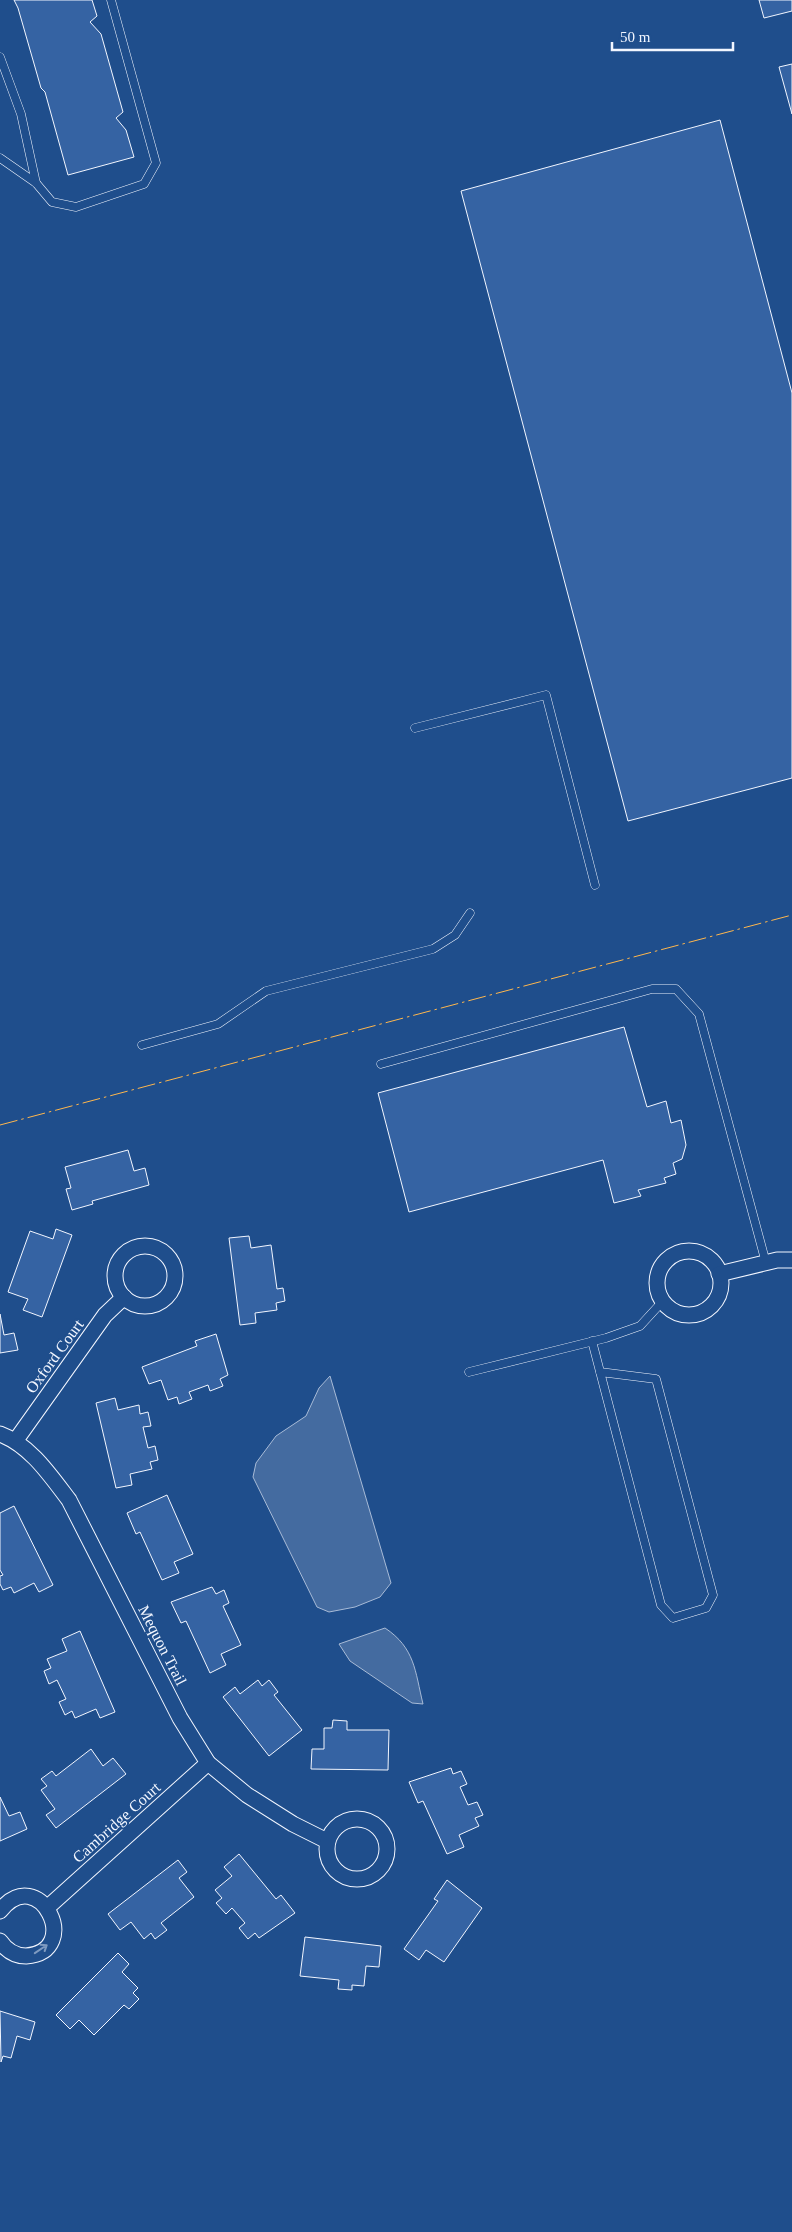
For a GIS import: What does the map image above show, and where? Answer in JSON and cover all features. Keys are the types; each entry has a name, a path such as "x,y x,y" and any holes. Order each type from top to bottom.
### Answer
{"street":[{"path":"685,1251 696,1252 706,1256 719,1274 719,1294 711,1306 698,1314 688,1316 678,1314 662,1302 658,1292 656,1281 659,1270 665,1261 674,1254 685,1251"},
{"path":"719,1274 766,1263 792,1260"},
{"name":"Oxford Court","path":"16,1440 105,1315 124,1297"},
{"name":"Mequon Trail","path":"0,1434 16,1440 46,1470 69,1500 180,1718 208,1763 247,1795 293,1824 328,1840"},
{"name":"Cambridge Court","path":"48,1907 208,1763"},
{"path":"357,1818 367,1820 376,1824 387,1841 386,1861 372,1876 352,1879 334,1869 328,1856 328,1840 339,1824 357,1818"},
{"path":"0,1911 6,1904 23,1897 32,1898 48,1907 53,1916 53,1936 41,1952 22,1956 12,1953 0,1941"}],"lane":[{"path":"0,158 36,183 52,202 76,206 144,184 156,163 111,0"},
{"path":"0,57 21,114 36,183"},
{"path":"415,728 546,695 595,885"},
{"path":"142,1045 218,1024 266,991 432,949 455,935 470,913"},
{"path":"381,1064 652,989 676,989 699,1014 766,1263"},
{"path":"470,1372 592,1341 640,1326 662,1302"},
{"path":"592,1341 660,1605 673,1618 706,1608 713,1595 656,1379 600,1372"}],"water":[{"path":"330,1376 391,1583 380,1597 355,1607 329,1612 317,1607 253,1477 256,1463 276,1436 306,1416 319,1388"},
{"path":"385,1628 395,1636 408,1652 423,1704 412,1703 350,1661 339,1644"}],"building":[{"path":"14,0 92,0 97,16 90,22 101,34 123,112 116,118 126,130 134,157 68,175 45,92 41,88"},
{"path":"759,0 792,0 792,11 764,18"},
{"path":"792,64 792,114 779,67"},
{"path":"720,120 792,393 792,778 628,821 461,191"},
{"path":"624,1027 647,1107 666,1101 671,1123 681,1120 686,1145 682,1159 673,1163 676,1174 664,1178 666,1183 638,1190 641,1196 614,1203 603,1160 409,1212 378,1093"},
{"path":"128,1150 134,1171 145,1168 149,1185 92,1201 93,1204 72,1210 66,1189 71,1188 65,1167"},
{"path":"56,1229 72,1235 42,1317 23,1310 28,1299 8,1292 30,1231 53,1239"},
{"path":"249,1236 251,1248 271,1245 277,1289 283,1288 285,1301 276,1303 277,1310 255,1313 256,1323 240,1325 229,1238"},
{"path":"0,1314 4,1335 14,1333 18,1350 0,1353"},
{"path":"216,1334 228,1375 220,1379 223,1386 210,1391 208,1385 189,1392 192,1399 179,1404 177,1397 168,1400 161,1380 149,1384 142,1367 197,1346 195,1341"},
{"path":"115,1398 118,1410 139,1405 140,1414 148,1412 151,1426 143,1427 148,1448 155,1446 158,1460 150,1462 152,1469 130,1474 132,1485 116,1488 96,1403"},
{"path":"167,1495 193,1554 174,1562 179,1573 162,1580 140,1532 136,1534 127,1513"},
{"path":"14,1506 53,1585 39,1592 34,1583 14,1593 11,1587 3,1590 0,1584 0,1576 3,1575 0,1570 0,1513"},
{"path":"212,1587 216,1594 224,1590 229,1603 223,1606 241,1645 221,1654 226,1665 210,1673 186,1621 181,1623 171,1602"},
{"path":"80,1631 115,1712 100,1718 96,1709 75,1718 72,1711 65,1715 59,1702 66,1699 57,1680 49,1684 44,1671 51,1668 47,1659 67,1651 62,1639"},
{"path":"258,1680 262,1686 269,1680 278,1692 274,1695 302,1730 269,1756 223,1697 235,1687 240,1694"},
{"path":"333,1720 347,1721 347,1730 389,1730 388,1770 311,1769 312,1749 324,1749 324,1728 332,1728"},
{"path":"91,1749 103,1766 113,1758 126,1774 56,1828 46,1815 55,1809 41,1790 47,1786 41,1779 52,1771 56,1776"},
{"path":"451,1768 453,1774 461,1771 467,1784 460,1787 468,1805 477,1802 483,1815 475,1818 479,1826 459,1835 464,1847 447,1854 423,1801 418,1803 409,1782"},
{"path":"0,1797 9,1816 20,1812 27,1829 0,1841"},
{"path":"239,1854 276,1899 281,1895 295,1913 259,1938 255,1933 248,1939 239,1928 245,1923 232,1908 226,1914 216,1903 222,1898 215,1890 232,1876 224,1867"},
{"path":"178,1860 187,1872 179,1878 194,1897 161,1923 167,1930 155,1939 151,1933 144,1939 131,1922 120,1930 108,1914"},
{"path":"447,1880 482,1908 444,1962 426,1950 419,1960 404,1949 438,1901 434,1899"},
{"path":"305,1937 381,1946 379,1967 366,1966 364,1986 352,1985 352,1990 338,1989 339,1980 300,1976"},
{"path":"118,1953 129,1964 122,1972 138,1988 133,1993 139,1999 129,2009 124,2005 94,2035 79,2020 70,2029 56,2015"},
{"path":"0,2011 35,2022 30,2040 17,2036 11,2058 3,2056 1,2062"}],"power":[{"path":"0,1125 792,915"}]}
